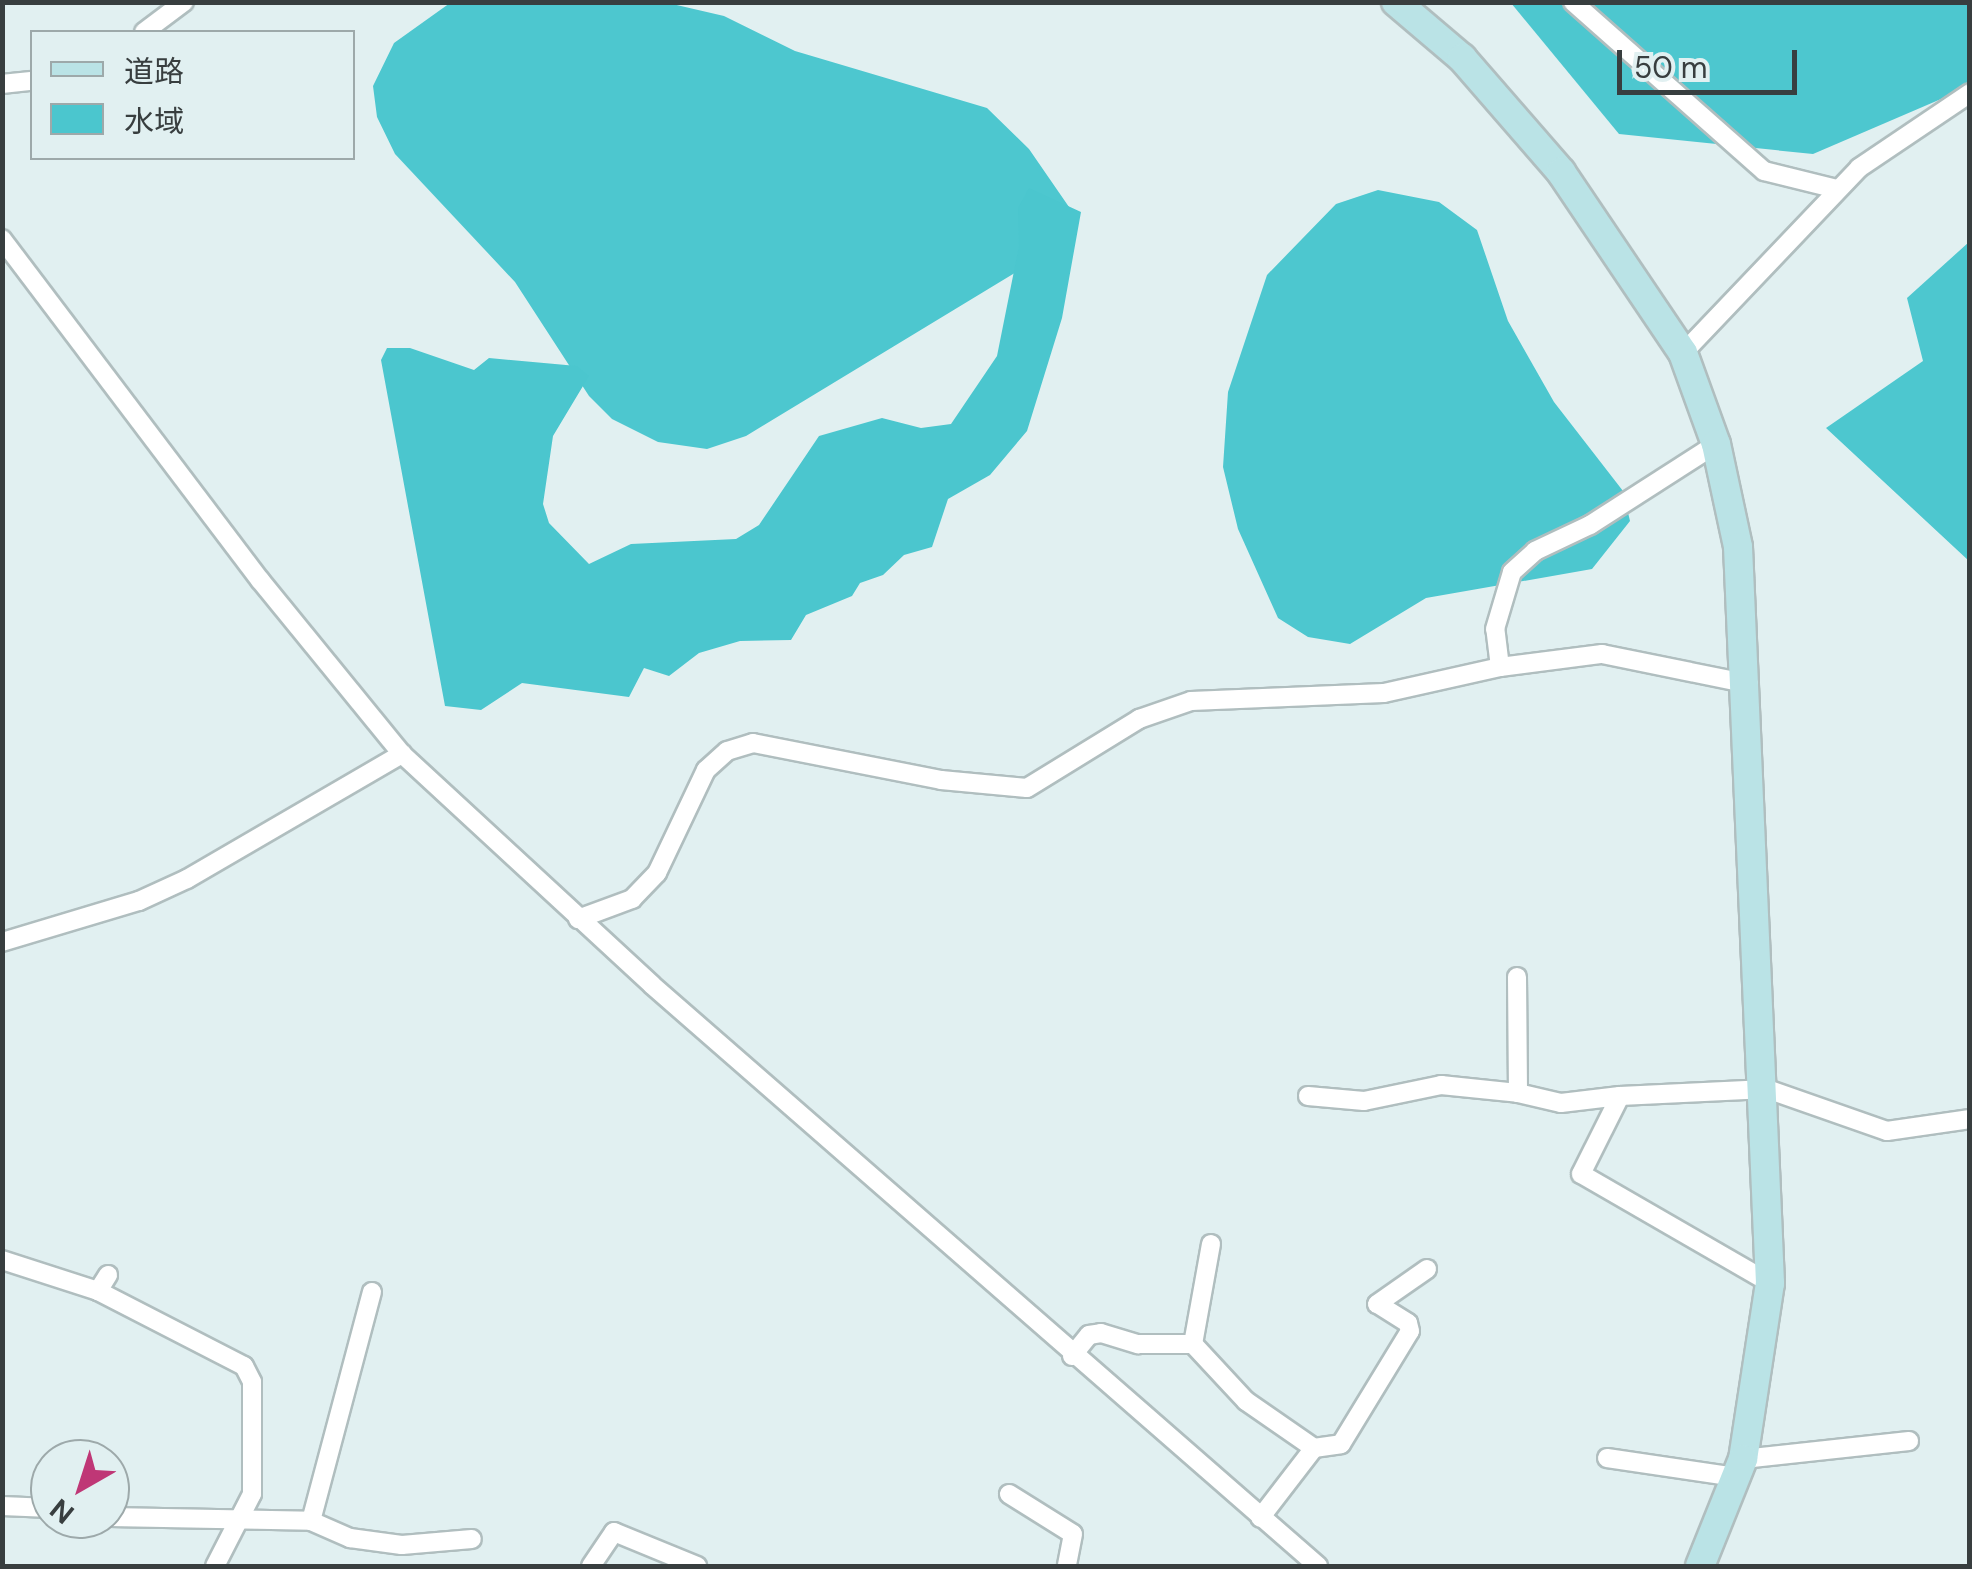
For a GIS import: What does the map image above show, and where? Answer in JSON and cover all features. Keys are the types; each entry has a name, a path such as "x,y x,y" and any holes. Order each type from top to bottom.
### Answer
{"street":[{"path":"147,30 184,2"},
{"path":"1396,2 1462,58 1561,172 1683,353 1716,444 1738,547 1766,1089 1770,1283 1739,1468 1700,1566"},
{"path":"1573,2 1764,170 1837,189"},
{"path":"2,84 30,81"},
{"path":"1683,353 1837,189 1903,134 1970,93"},
{"path":"2,240 260,580 402,754 578,919 1072,1356 1318,1566"},
{"path":"1500,667 1494,629 1512,572 1535,551 1590,525 1716,444"},
{"path":"578,919 632,899 657,873 706,770 727,751 753,742 941,780 1027,788 1138,719 1191,700 1384,694 1500,667 1602,654 1748,684"},
{"path":"2,942 171,886 402,754"},
{"path":"1516,977 1518,1093"},
{"path":"1308,1096 1364,1101 1441,1085 1518,1093 1561,1104 1620,1096 1766,1089 1887,1131 1970,1119"},
{"path":"1620,1096 1581,1174 1770,1283"},
{"path":"1193,1344 1211,1244"},
{"path":"2,1260 103,1283 244,1366 252,1382 252,1494 215,1566"},
{"path":"1072,1356 1089,1335 1100,1333 1138,1344 1193,1344 1246,1400 1314,1448 1341,1444 1410,1332 1408,1323 1377,1304 1427,1269"},
{"path":"311,1522 372,1292"},
{"path":"1607,1458 1739,1468 1909,1441"},
{"path":"1260,1518 1314,1448"},
{"path":"1009,1494 1073,1534 1067,1566"},
{"path":"2,1506 30,1507"},
{"path":"130,1517 311,1522 350,1538 402,1545 472,1539"},
{"path":"591,1566 614,1532 697,1566"}],"shaded area":[{"path":"450,3 668,3 724,16 795,51 987,108 1029,149 1069,207 1051,251 746,436 707,449 658,442 612,419 589,396 515,282 395,154 377,117 373,86 394,43"},
{"path":"1511,3 1969,3 1969,87 1813,154 1619,134"},
{"path":"1378,190 1439,202 1477,230 1508,321 1554,402 1623,491 1630,521 1592,569 1426,598 1350,644 1308,637 1278,618 1238,529 1223,467 1228,392 1267,275 1336,204"},
{"path":"1969,242 1969,561 1826,428 1923,361 1907,298"}],"water":[{"path":"1029,188 1081,212 1062,318 1027,431 990,475 948,499 932,547 904,555 883,575 860,583 852,596 806,615 791,640 740,641 699,653 669,676 644,668 629,697 522,683 481,710 445,706 381,360 387,348 410,348 474,370 489,358 577,366 589,376 553,436 543,504 549,523 589,564 631,544 736,539 759,525 819,436 882,418 921,428 951,424 997,356 1019,246 1018,208"}]}
